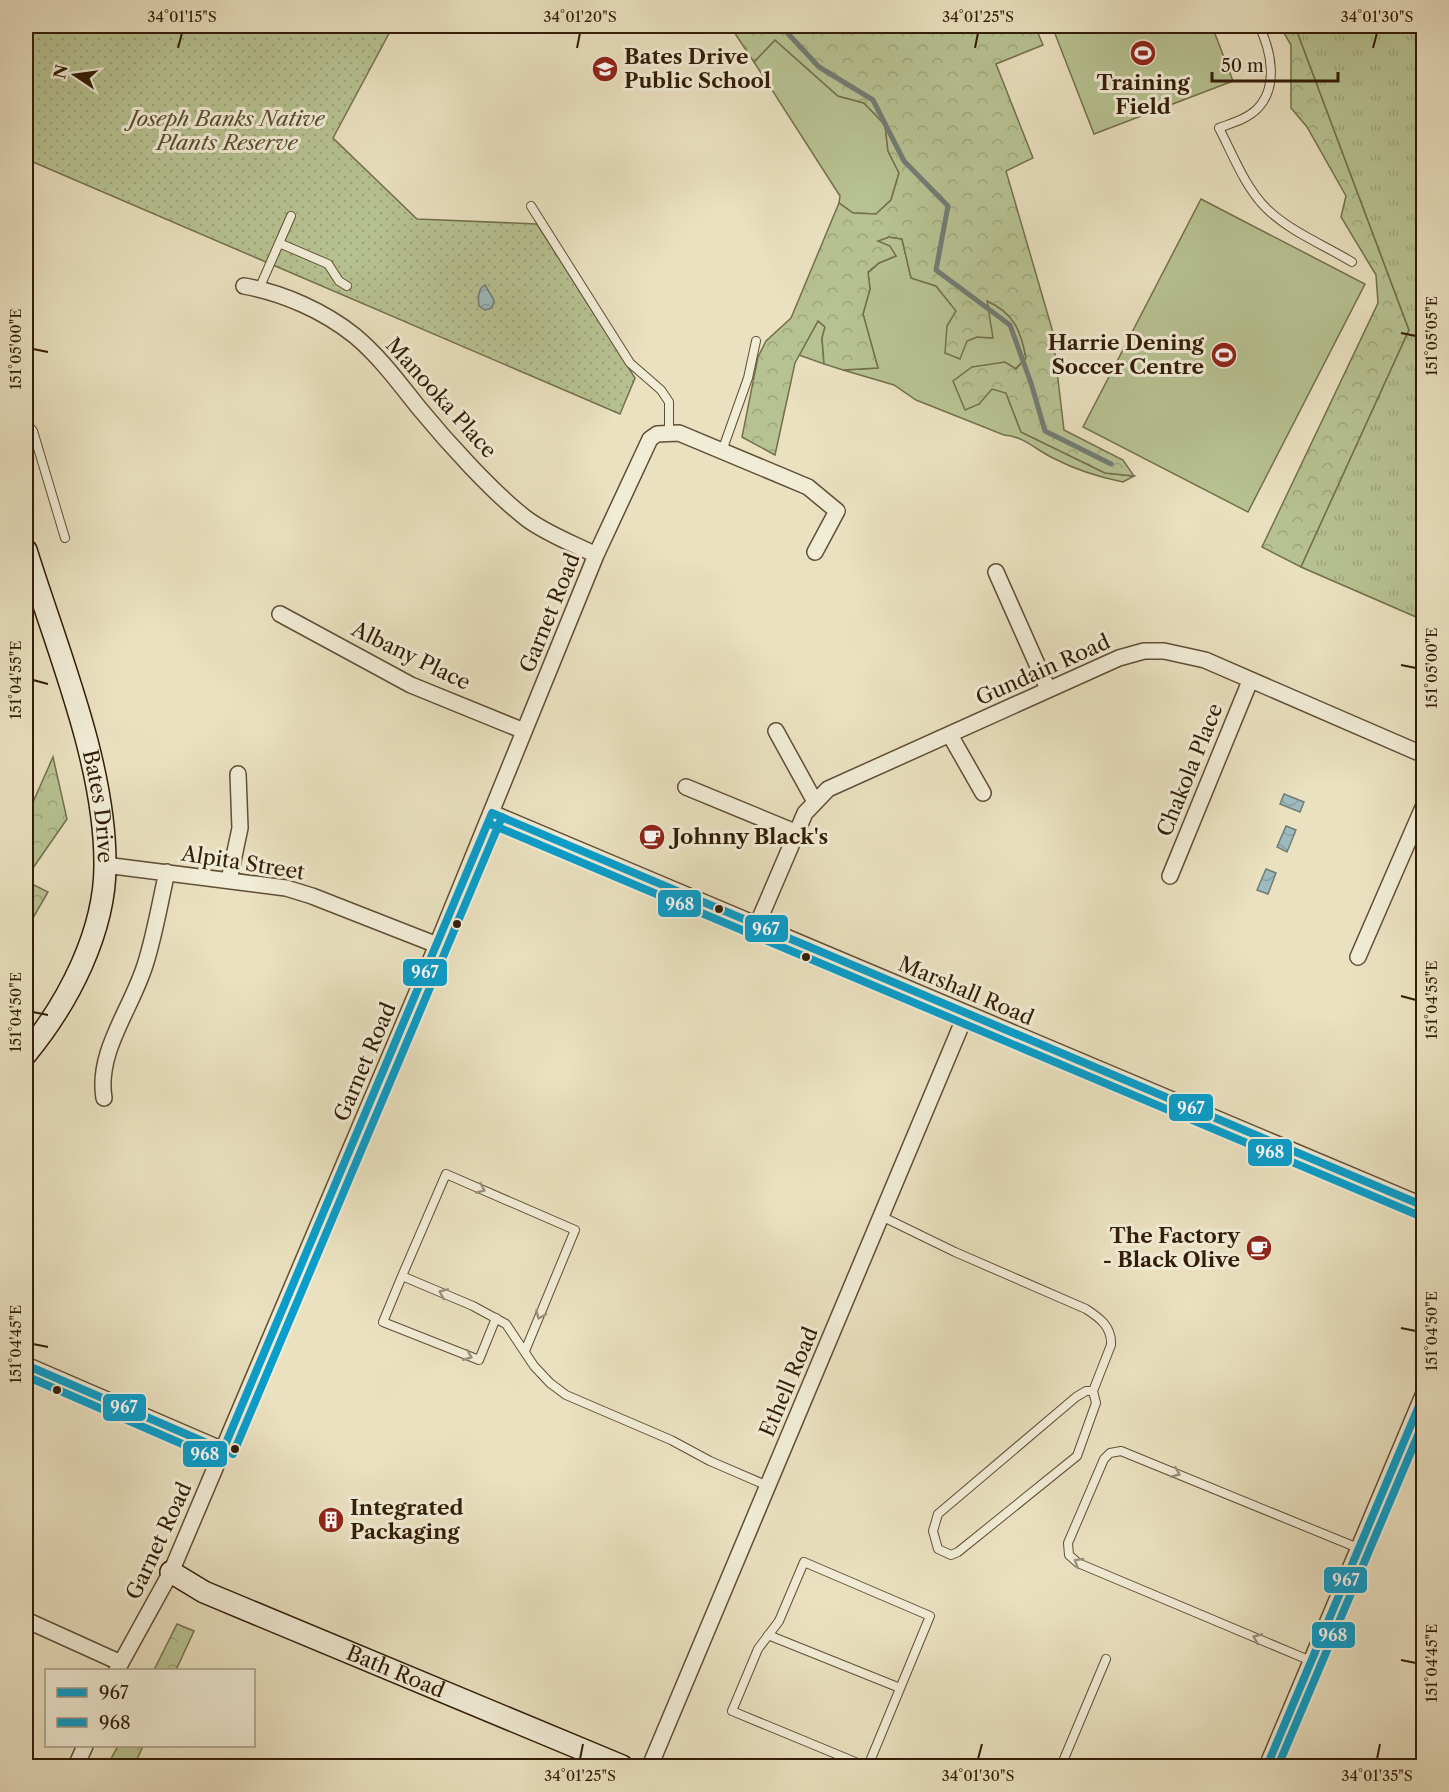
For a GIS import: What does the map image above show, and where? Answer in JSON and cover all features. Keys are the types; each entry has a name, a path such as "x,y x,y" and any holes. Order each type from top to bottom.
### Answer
{"main road":[{"name":"Bates Drive","path":"26,550 95,778 105,865 100,909 93,936 75,976 51,1018 26,1054"},
{"name":"Bath Road","path":"171,1572 204,1592 622,1767"}],"street":[{"name":"Manooka Place","path":"251,287 283,296 326,317 354,335 382,361 448,441 513,507 545,530 596,555"},
{"path":"663,433 689,436 808,487 837,511 815,552"},
{"name":"Garnet Road","path":"119,1667 171,1572 437,945 596,555 644,449 663,433"},
{"path":"996,572 1048,689"},
{"name":"Albany Place","path":"280,614 411,685 524,731"},
{"name":"Gundain Road","path":"757,925 795,832 814,800 845,780 1119,658 1144,651 1183,654 1205,660 1424,755"},
{"name":"Chakola Place","path":"1170,876 1250,681"},
{"path":"776,731 814,800"},
{"path":"950,735 983,793"},
{"path":"229,880 240,828 238,774"},
{"path":"686,787 795,832"},
{"path":"1358,957 1424,805"},
{"name":"Marshall Road","path":"492,813 1424,1206"},
{"name":"Alpita Street","path":"105,865 297,891 437,945"},
{"path":"104,1098 102,1082 105,1062 146,961 167,872"},
{"name":"Ethell Road","path":"650,1767 966,1014"},
{"path":"26,1365 223,1450"},
{"path":"1267,1767 1424,1393"},
{"path":"26,1620 119,1667"},
{"path":"76,1767 85,1747"}],"lane":[{"path":"1259,26 1270,58 1268,89 1256,110 1219,128 1242,173 1264,206 1283,221 1352,262"},
{"path":"531,206 630,363 661,390 669,402 663,433"},
{"path":"251,287 279,243 291,216"},
{"path":"279,243 328,264 339,281 347,286"},
{"path":"722,451 748,378 756,341"},
{"path":"26,422 33,430 65,538"},
{"path":"496,1318 479,1360 383,1322 446,1173 575,1230 525,1351"},
{"path":"881,1216 1098,1316 1109,1329 1111,1345 1093,1391 1096,1403 1081,1448 1072,1462 958,1552 951,1555 938,1549 933,1531 938,1514 1076,1397 1086,1391 1093,1391"},
{"path":"402,1276 496,1318 514,1332 541,1374 566,1395 768,1486"},
{"path":"1311,1661 1078,1563 1069,1556 1068,1544 1104,1459 1110,1453 1120,1451 1358,1548"},
{"path":"804,1562 930,1616 900,1688 867,1767 732,1711 758,1649 779,1621 804,1562"},
{"path":"768,1635 900,1688"},
{"path":"1061,1767 1106,1659"}],"green space":[{"name":"Joseph Banks Native Plants Reserve","path":"26,26 393,26 333,138 417,219 537,224 635,378 620,414 26,159"},
{"path":"730,26 1035,26 1043,45 996,64 1033,158 1006,171 1052,329 1064,430 1123,460 1134,476 1105,473 1021,432 1006,393 992,389 979,404 965,410 953,381 972,367 1005,362 1016,369 1026,358 1019,331 1004,311 987,301 993,338 977,337 967,341 960,359 945,353 947,326 956,311 936,286 911,278 902,239 889,237 878,241 890,246 896,256 879,263 868,272 870,289 863,314 878,368 843,370 824,364 822,338 825,327 818,321 795,363 775,455 742,437 758,357 766,341 791,318 839,203 853,213 876,214 891,200 899,173 888,151 885,125 864,103 838,96 775,40 754,62"},
{"name":"Training Field","path":"1052,26 1212,26 1233,81 1094,134"},
{"path":"1280,26 1295,26 1409,330 1301,567 1262,547 1378,303 1376,275 1341,217 1346,196 1307,127 1291,108 1291,45"},
{"path":"1295,26 1423,26 1423,620 1301,567 1409,330"},
{"path":"775,40 838,96 864,103 885,125 888,151 899,173 891,200 876,214 853,213 839,203 840,196 754,62"},
{"name":"Harrie Dening Soccer Centre","path":"1201,199 1365,284 1248,512 1083,427"},
{"path":"889,237 902,239 911,278 936,286 957,311 947,326 967,341 977,337 992,338 987,301 1004,311 1019,331 1026,358 1015,369 972,367 979,404 992,388 1006,393 1021,432 1105,473 1134,476 1123,482 1079,470 1048,456 1018,438 1004,435 916,400 894,385 843,370 878,368 863,314 870,289 868,273 879,263 896,256 877,241"},
{"path":"818,321 825,327 822,338 824,364 799,355"},
{"path":"53,757 67,819 26,878 26,818"},
{"path":"26,881 48,892 26,930"},
{"path":"177,1624 194,1631 176,1669 154,1669"},
{"path":"117,1747 143,1747 134,1766 107,1766"}],"water":[{"path":"485,285 494,300 492,308 485,310 479,306 479,300 480,291"},
{"path":"1284,794 1304,802 1300,812 1280,804"},
{"path":"1286,826 1296,830 1287,852 1277,847"},
{"path":"1266,869 1276,873 1268,894 1257,890"}],"waterway":[{"path":"781,26 819,67 873,100 904,161 948,206 936,270 1010,325 1045,431 1111,464"}],"transit line":[{"name":"967","path":"492,813 1424,1206"},
{"name":"967","path":"223,1450 492,813"},
{"name":"968","path":"233,1454 502,817"},
{"name":"968","path":"488,823 1420,1216"},
{"name":"967","path":"26,1365 223,1450"},
{"name":"968","path":"26,1376 219,1460"},
{"name":"967","path":"1267,1766 1424,1394"},
{"name":"968","path":"1278,1766 1424,1421"}],"place":[{"name":"Training Field","path":"1143,53"},
{"name":"Bates Drive Public School","path":"605,69"},
{"name":"Harrie Dening Soccer Centre","path":"1224,355"},
{"name":"Johnny Black's","path":"652,837"},
{"name":"The Factory - Black Olive","path":"1259,1248"},
{"name":"Integrated Packaging","path":"331,1520"}]}
